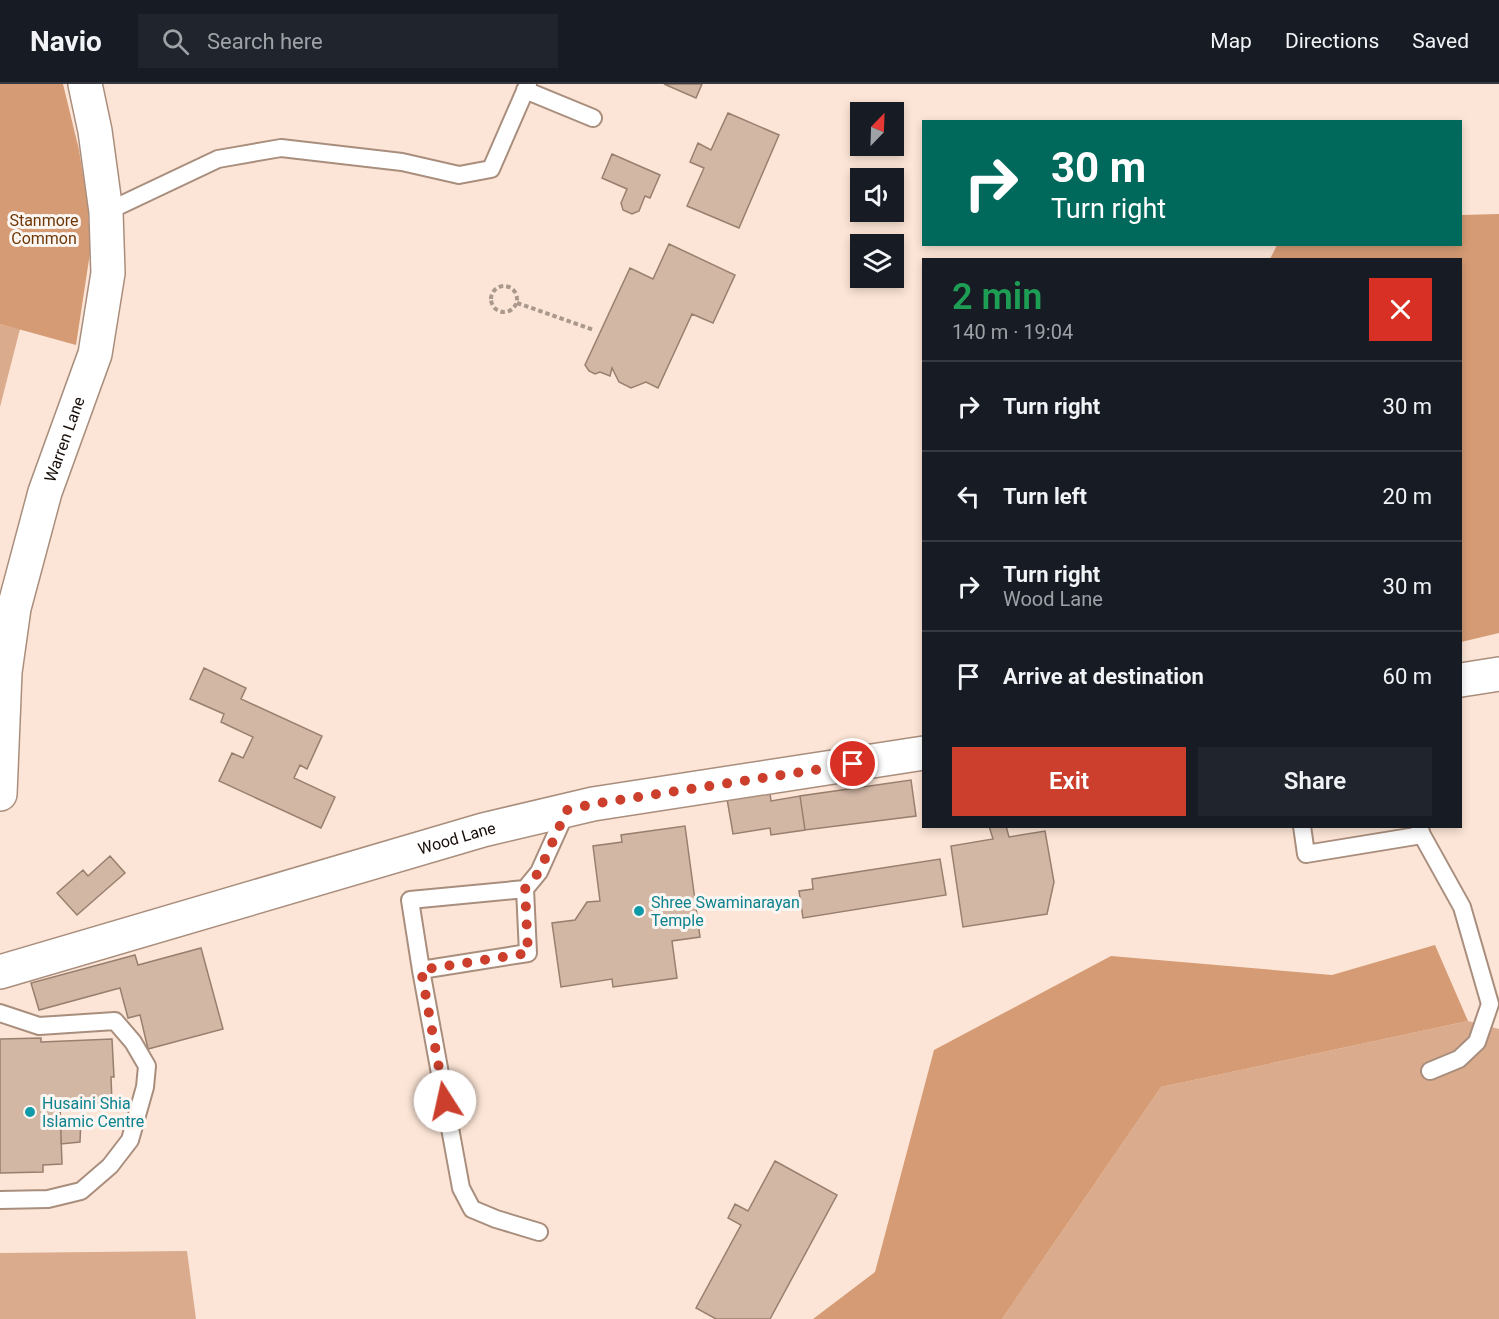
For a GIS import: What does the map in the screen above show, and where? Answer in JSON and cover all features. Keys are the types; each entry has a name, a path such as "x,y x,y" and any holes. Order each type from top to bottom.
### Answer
{"street":[{"name":"Warren Lane","path":"0,794 5,672 14,608 45,492 95,354 108,273 106,212 95,130 85,84"},
{"path":"1462,680 1499,674"},
{"name":"Wood Lane","path":"0,972 483,830 567,810 593,804 922,753"}],"lane":[{"path":"106,212 218,159 281,148 402,162 459,175 491,169 527,87 593,118"},
{"path":"421,970 528,953 525,889 539,872 567,810"},
{"path":"1302,828 1306,854 1420,831 1462,907 1490,1004 1477,1041 1459,1059 1430,1071"},
{"path":"525,889 410,900 460,1188 472,1209 496,1220 539,1232"},
{"path":"0,1013 39,1026 115,1021 133,1042 147,1066 145,1087 130,1140 110,1166 81,1191 48,1199 0,1200"}],"path":[{"path":"508,286 514,290 518,303 513,309 500,312 491,302 492,295 495,289 508,286"},
{"path":"518,303 594,330"}],"shaded area":[{"path":"0,324 20,329 0,407"},
{"path":"1468,1021 1499,1029 1499,1319 1002,1319 1161,1087"},
{"path":"187,1251 196,1319 0,1319 0,1253"}],"green space":[{"name":"Stanmore Common","path":"0,84 63,84 79,150 88,206 90,253 76,345 0,324"},
{"path":"1499,214 1499,633 1462,642 1462,258 1270,258 1276,246 1462,246 1462,215"},
{"path":"1435,945 1468,1021 1161,1087 1002,1319 813,1319 875,1272 934,1050 1111,956 1332,975"}],"building":[{"path":"664,84 702,84 696,98"},
{"path":"728,113 779,135 739,228 687,206 704,168 690,162 698,143 711,150"},
{"path":"612,154 660,175 650,198 645,196 639,211 632,214 623,210 621,203 627,189 602,178"},
{"path":"669,244 735,275 713,323 692,314 658,388 646,382 631,388 619,382 612,368 610,376 589,371 585,365 630,268 653,279"},
{"path":"204,668 246,688 241,699 322,736 307,769 300,765 294,778 335,797 321,828 219,781 232,753 243,758 253,737 221,722 224,714 190,699"},
{"path":"911,780 916,816 805,830 800,796"},
{"path":"770,793 771,801 800,796 805,830 771,835 770,828 733,834 727,799"},
{"name":"Shree Swaminarayan Temple","path":"685,826 700,937 672,941 677,978 613,987 612,979 561,987 552,923 575,920 587,902 600,901 593,846 622,842 621,835"},
{"path":"990,828 1007,828 1009,837 1045,831 1054,882 1047,914 963,927 951,846 993,839"},
{"path":"110,856 125,873 77,915 57,893 83,870 88,876"},
{"path":"940,859 946,895 803,918 799,891 813,889 812,879"},
{"path":"201,948 223,1029 148,1049 140,1015 128,1018 120,988 39,1010 31,983 135,955 138,965"},
{"name":"Husaini Shia Islamic Centre","path":"41,1038 41,1042 112,1039 114,1077 111,1077 112,1102 60,1105 62,1164 43,1165 43,1172 0,1173 0,1039"},
{"path":"81,1118 80,1142 61,1144 61,1119"},
{"path":"775,1161 837,1195 770,1319 716,1319 696,1308 741,1225 728,1218 735,1204 748,1211"}],"place":[{"name":"Shree Swaminarayan Temple","path":"639,911"},
{"name":"Husaini Shia Islamic Centre","path":"30,1112"}],"route":[{"path":"445,1101 421,970 528,953 525,889 539,872 567,810 853,764"}]}
